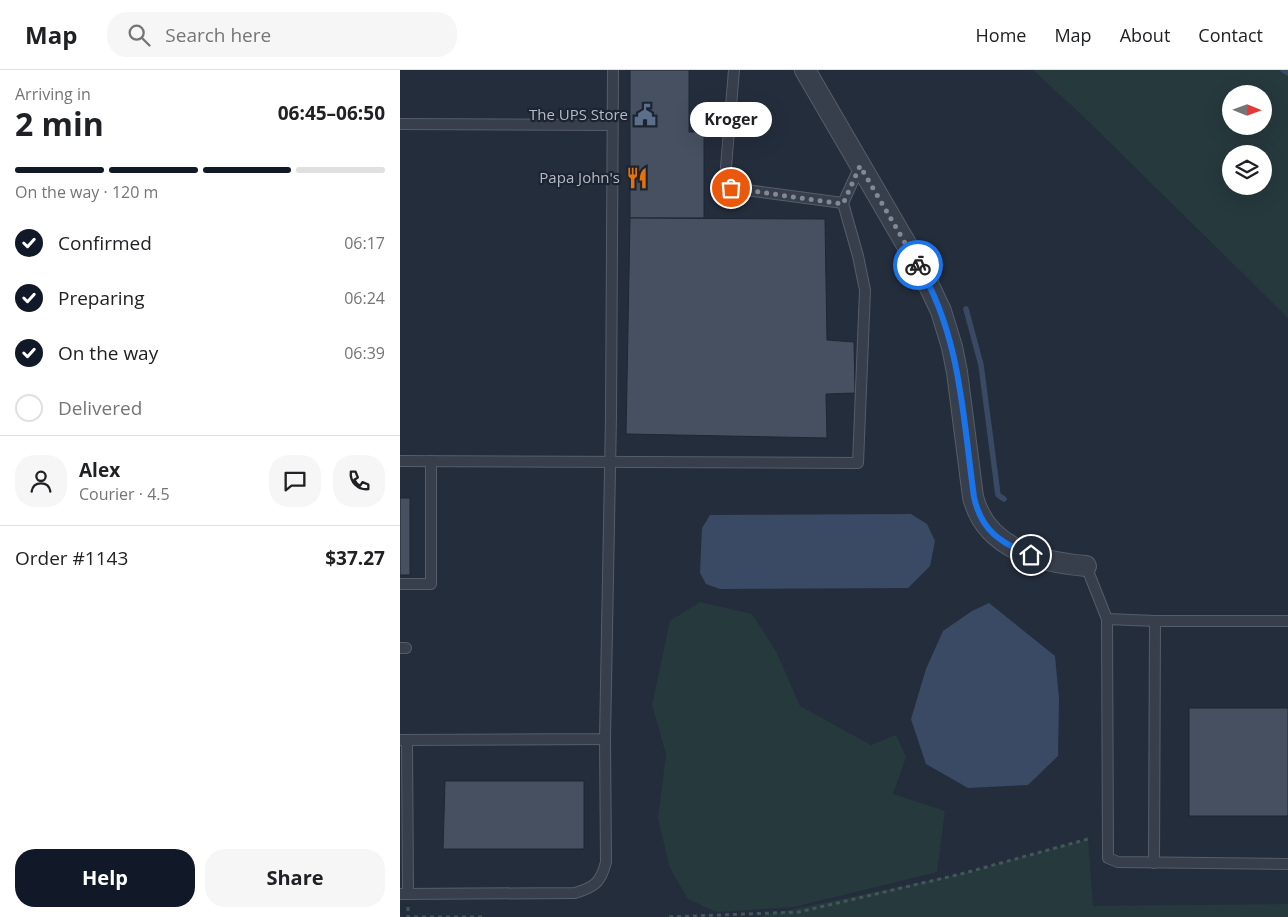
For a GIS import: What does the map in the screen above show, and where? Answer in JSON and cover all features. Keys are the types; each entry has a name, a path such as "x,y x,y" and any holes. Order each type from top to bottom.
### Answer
{"street":[{"path":"805,70 923,273 941,312 952,347 957,372 977,512 989,530 1005,543 1042,559 1069,565 1086,566"}],"lane":[{"path":"606,740 404,740 404,894 576,894 596,884 603,875 606,862 613,70"},
{"path":"734,70 726,167 731,188 843,204"},
{"path":"400,124 612,125"},
{"path":"400,461 858,463 864,290 858,256 843,204 860,166"},
{"path":"400,584 431,584 431,461"},
{"path":"1086,566 1107,619 1108,858 1118,862 1288,864"},
{"path":"1107,619 1288,621"},
{"path":"1154,621 1154,863"}],"path":[{"path":"669,917 799,912 961,874 1088,839"},
{"path":"404,894 408,917 485,917"}],"green space":[{"path":"1033,70 1288,70 1288,318 1082,115"},
{"path":"700,602 752,614 776,651 800,706 871,745 896,735 906,757 893,794 945,811 937,872 794,907 716,912 688,899 670,868 658,819 666,754 652,705 670,621"},
{"path":"1088,839 1093,906 1288,904 1288,917 756,917 961,874"}],"water":[{"path":"911,514 927,524 935,541 930,566 908,588 720,589 706,584 700,573 702,528 710,515"},
{"path":"989,603 1055,656 1059,699 1058,756 1028,785 968,788 926,764 911,719 926,669 943,631 972,611"}],"building":[{"path":"630,70 689,70 689,132 704,132 704,218 630,218"},
{"path":"630,218 825,219 827,340 854,342 855,393 826,394 827,438 626,434"},
{"path":"400,498 410,498 410,575 400,575"},
{"path":"1189,708 1288,708 1288,816 1189,816"},
{"path":"445,781 584,781 584,849 443,849"}],"waterway":[{"path":"1283,70 1288,73"},
{"path":"966,309 981,365 998,495 1004,499"}],"way so far":[{"path":"731,188 843,204 860,166 918,265"}],"place":[{"name":"The UPS Store","path":"645,115"},
{"name":"Papa John's","path":"637,178"},
{"name":"Kroger","path":"731,188"}],"route":[{"path":"918,265 941,312 952,347 977,512 994,536 1031,555"}]}
